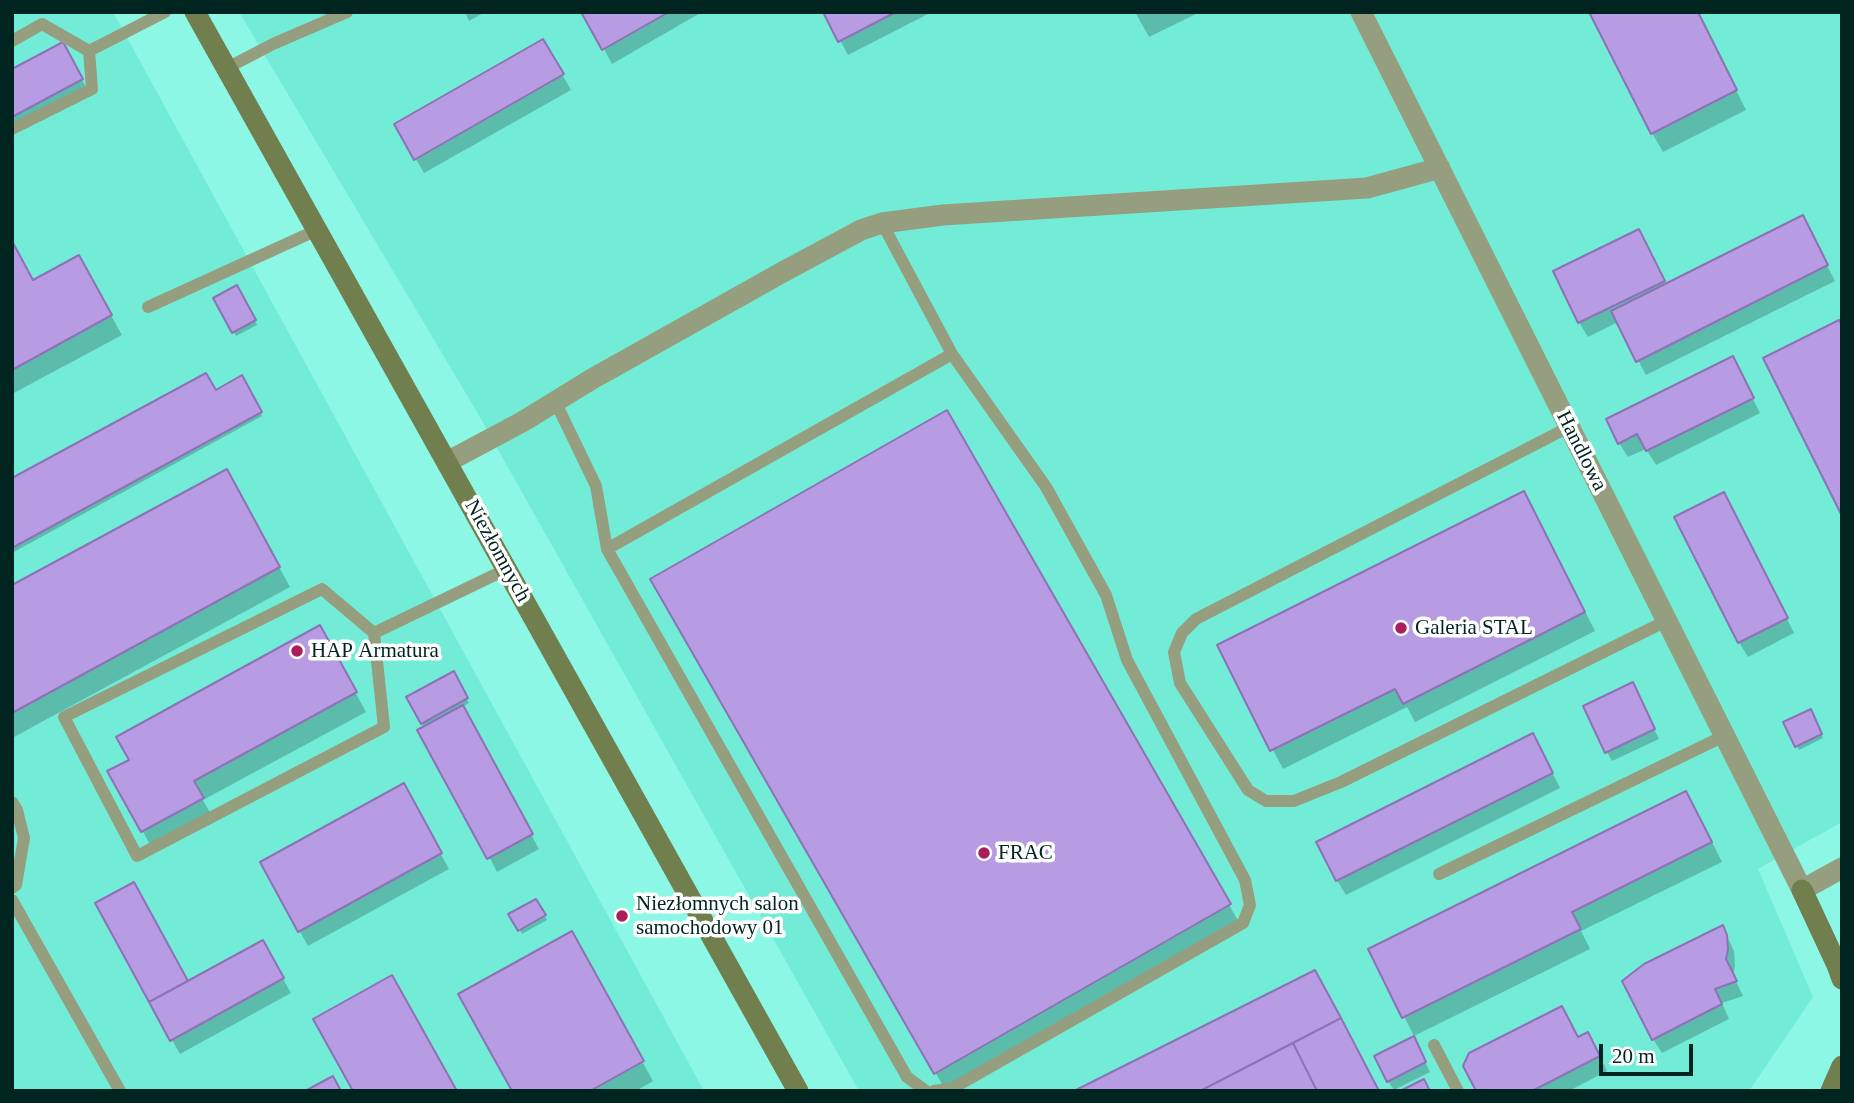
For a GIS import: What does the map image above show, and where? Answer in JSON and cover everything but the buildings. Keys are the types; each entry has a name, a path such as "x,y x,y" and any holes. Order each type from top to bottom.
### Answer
{"street":[{"name":"Niezłomnych","path":"195,12 798,1091"},
{"name":"Handlowa","path":"1361,12 1802,890"},
{"path":"447,462 861,230 882,223 943,215 1367,188 1440,168"},
{"path":"1840,972 1802,890 1842,868"},
{"path":"1830,1091 1842,1066"}],"lane":[{"path":"89,51 165,12"},
{"path":"227,68 272,44 347,12"},
{"path":"12,41 42,24 89,51"},
{"path":"12,129 92,89 89,51"},
{"path":"882,223 952,354 1046,487 1106,595 1127,660 1245,880 1250,905 1243,923 953,1088 933,1091"},
{"path":"148,307 317,230"},
{"path":"607,549 952,354"},
{"path":"555,401 596,486 607,549 907,1077 926,1091"},
{"path":"1569,427 1196,619 1182,633 1174,652 1180,683 1248,790 1266,801 1294,801 1341,782 1666,621"},
{"path":"374,633 507,569"},
{"path":"322,589 374,633 384,727 137,856 64,717 322,589"},
{"path":"1439,874 1724,736"},
{"path":"12,802 17,810 24,838 16,885 12,888"},
{"path":"12,900 120,1091"},
{"path":"1434,1045 1458,1091"}],"shaded area":[{"path":"12,12 113,12 704,1091 12,1091"},
{"path":"239,12 1842,12 1842,822 1758,869 1813,997 1749,1091 859,1091 474,407"}],"place":[{"name":"Galeria STAL","path":"1401,628"},
{"name":"HAP Armatura","path":"297,651"},
{"name":"FRAC","path":"984,853"},
{"name":"Niezłomnych salon samochodowy 01","path":"622,916"}]}
